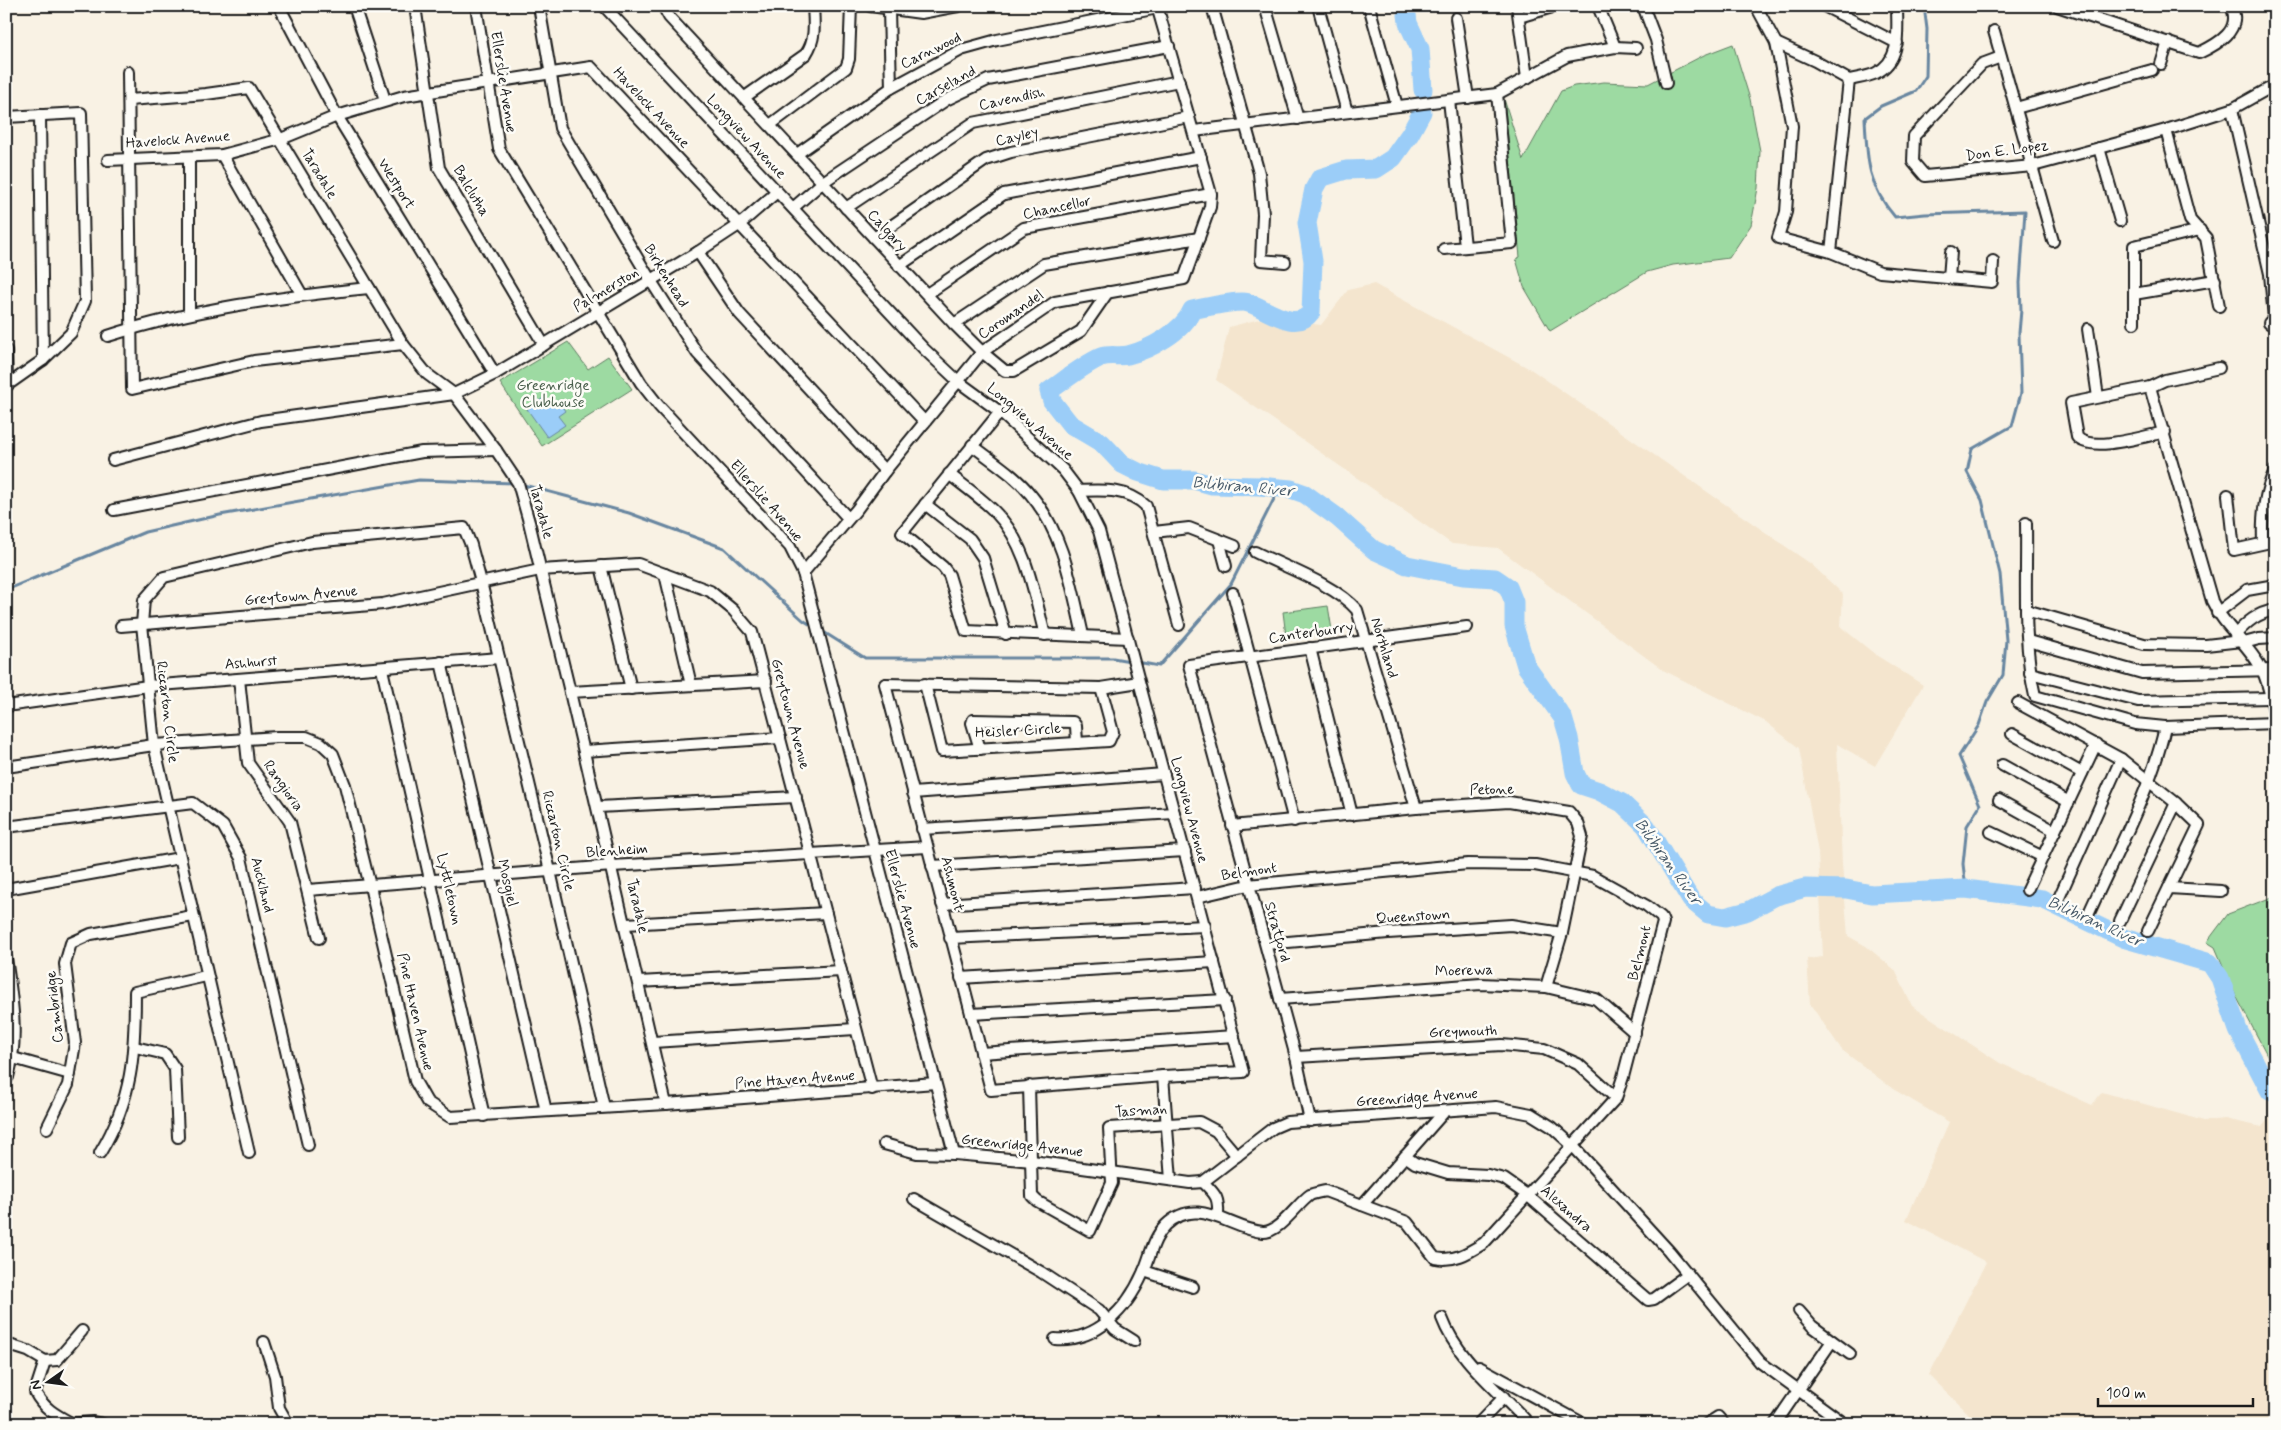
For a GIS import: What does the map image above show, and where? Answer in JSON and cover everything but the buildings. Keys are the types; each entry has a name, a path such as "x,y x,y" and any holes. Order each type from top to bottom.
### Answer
{"street":[{"name":"Westport","path":"279,6 337,116 495,374"},
{"path":"354,6 385,100"},
{"name":"Balclutha","path":"415,6 439,168 544,345"},
{"name":"Ellerslie Avenue","path":"476,6 499,149 641,383 659,406 790,547 803,573 954,1154"},
{"name":"Birkenhead","path":"539,6 560,128 650,281 697,354 848,518"},
{"name":"Longview Avenue","path":"604,6 924,349 959,382 1000,412 1063,470 1078,491 1099,531 1243,1072 1163,1076"},
{"name":"Calgary","path":"663,6 669,17 745,97 899,266 982,352 1005,371 1014,371 1080,332 1108,292"},
{"path":"745,97 809,50 814,36 813,6"},
{"path":"770,125 846,68 849,59 852,6"},
{"path":"870,6 921,13 958,6"},
{"path":"1212,6 1259,173 1264,214 1261,260 1285,262"},
{"path":"1265,6 1298,119"},
{"path":"1318,6 1347,112"},
{"path":"1368,6 1397,106"},
{"path":"1528,78 1518,11 1556,6"},
{"path":"1598,6 1615,47"},
{"path":"1643,6 1656,40 1666,83"},
{"path":"1756,6 1776,43 1792,126 1786,212 1778,238 1831,252 1880,272 1992,282 1993,261"},
{"path":"1824,6 1897,43"},
{"path":"1776,43 1816,61 1849,80 1876,73 1893,57 1897,43 1897,6"},
{"path":"2057,6 2199,53 2219,44 2235,24 2235,14 2231,6"},
{"name":"Coromandel","path":"803,573 982,352 1055,302 1184,279 1210,207 1211,194 1157,7"},
{"name":"Carnwood","path":"797,154 891,88 961,50 997,40 1157,7"},
{"path":"889,10 891,88"},
{"path":"1456,18 1468,98"},
{"path":"1994,31 2053,241"},
{"path":"2161,64 2168,42"},
{"name":"Carseland","path":"793,208 823,182 946,100 988,80 1168,46"},
{"path":"1194,132 1497,94 1567,56 1615,47 1636,48"},
{"name":"Don E. Lopez","path":"2001,57 1982,64 1914,136 1913,162 1925,176 2033,166 2166,130 2232,109 2275,85"},
{"name":"Havelock Avenue","path":"108,160 222,155 281,139 337,116 385,100 591,67 925,422"},
{"path":"2016,108 2152,70"},
{"path":"128,72 132,389 254,361 402,344"},
{"path":"1831,252 1849,80"},
{"name":"Cavendish","path":"846,208 973,123 1179,81"},
{"name":"Taradale","path":"129,100 206,94 249,88 402,344 427,374 454,394 518,483 626,924 666,1104"},
{"path":"1444,249 1512,243 1497,94"},
{"path":"1449,100 1465,246"},
{"path":"2232,109 2272,275 2274,318 2272,324"},
{"path":"6,117 81,113 85,302 71,333 43,360 6,386"},
{"path":"40,115 43,360"},
{"name":"Cayley","path":"874,238 986,160 1011,152 1190,117"},
{"path":"2166,130 2187,212 2190,220 2206,238 2219,306"},
{"path":"2099,148 2120,221"},
{"path":"222,155 302,295"},
{"path":"189,156 189,314"},
{"path":"899,266 1004,194 1200,157"},
{"name":"Palmerston","path":"113,460 261,421 454,394 495,374 698,252 739,225 777,192"},
{"name":"Chancellor","path":"927,294 1024,228 1211,194"},
{"path":"2134,323 2134,246 2200,230"},
{"path":"954,324 1044,264 1199,238"},
{"path":"698,252 739,313 885,471"},
{"path":"1948,278 1952,252"},
{"path":"2134,294 2215,280"},
{"path":"108,336 189,314 302,295 369,288"},
{"path":"2088,329 2098,397"},
{"path":"6,350 6,386"},
{"path":"2165,432 2110,444 2086,444 2077,437 2070,403 2150,387 2165,380 2219,368"},
{"path":"2150,387 2165,432 2212,601 2217,613 2240,640 2262,671 2275,715"},
{"path":"1000,412 902,533 943,566 949,575 966,631 1128,638"},
{"path":"972,445 1007,472 1031,494 1044,511 1054,529 1084,635"},
{"path":"114,510 422,452 496,450"},
{"path":"2263,542 2262,518 2265,497 2275,470"},
{"path":"949,474 997,513 1016,542 1025,564 1045,635"},
{"path":"1078,491 1115,490 1141,500 1146,506 1179,625"},
{"path":"2228,495 2234,550 2263,542 2275,541"},
{"path":"925,504 970,539 983,558 1006,634"},
{"path":"2026,522 2026,610 2030,673 2036,696 2135,724 2165,727 2275,723"},
{"name":"Riccarton Circle","path":"249,1153 206,976 154,745 142,624 144,600 164,577 312,542 464,528 471,545 481,582 604,1107"},
{"path":"1154,532 1189,528 1235,546"},
{"path":"1219,540 1226,566"},
{"name":"Northland","path":"1255,552 1331,590 1349,601 1357,610 1416,808"},
{"name":"Greytown Avenue","path":"121,626 383,604 540,570 601,566 638,564 710,590 752,632 872,1089"},
{"path":"601,566 631,689"},
{"path":"665,574 690,685"},
{"path":"2217,613 2247,590 2275,585"},
{"path":"1233,593 1294,821"},
{"path":"2026,610 2144,644 2206,645 2240,640 2275,638"},
{"path":"2240,640 2256,617 2263,612 2275,610"},
{"name":"Canterburry","path":"1189,665 1467,627"},
{"path":"2028,641 2142,673 2275,670"},
{"path":"1310,648 1352,814"},
{"name":"Ashhurst","path":"6,706 148,686 382,669 440,662 499,658"},
{"name":"Mosgiel","path":"440,662 546,1111"},
{"name":"Stratford","path":"1189,665 1296,1057 1310,1121"},
{"name":"Lyttletown","path":"382,669 432,881 484,1116"},
{"path":"2030,673 2138,701 2270,698"},
{"name":"Rangioria","path":"239,679 248,763 290,822 319,938"},
{"path":"570,692 766,680"},
{"path":"925,684 1101,688 1139,682"},
{"name":"Ashmont","path":"925,684 885,684 991,1090 1029,1086"},
{"name":"Heisler Circle","path":"925,684 942,751 1109,741 1113,732 1101,688"},
{"path":"2018,703 2121,759 2176,803 2199,825 2148,931"},
{"path":"980,749 972,723 973,720 1073,722 1076,726 1077,743"},
{"path":"2090,913 2160,752 2165,727"},
{"path":"2012,734 2082,773"},
{"name":"Pine Haven Avenue","path":"6,767 154,745 306,737 321,743 333,754 345,785 414,1081 427,1102 450,1117 666,1104 935,1083"},
{"path":"584,751 780,738"},
{"path":"2027,890 2096,744"},
{"path":"2058,900 2121,759"},
{"path":"2002,765 2069,802"},
{"path":"913,793 1164,774"},
{"path":"598,807 796,797"},
{"path":"1999,800 2055,831"},
{"name":"Petone","path":"1232,826 1416,808 1509,802 1569,812 1578,823 1582,836 1562,933 1546,987"},
{"name":"Auckland","path":"6,827 193,803 223,826 241,858 308,1146"},
{"path":"2120,921 2176,803"},
{"path":"922,829 1174,812"},
{"path":"1991,832 2043,857"},
{"name":"Blenheim","path":"308,890 612,866 927,847"},
{"path":"932,866 1185,851"},
{"path":"6,889 180,858"},
{"name":"Belmont","path":"942,904 1196,892 1248,885 1468,864 1535,865 1593,876 1639,901 1661,917 1664,922 1616,1098 1484,1243 1464,1255 1444,1260 1435,1258 1407,1222 1325,1191 1311,1194 1274,1229 1264,1232 1206,1213 1191,1214 1167,1224 1150,1250 1144,1271 1132,1296 1108,1320 1097,1330 1085,1336 1070,1340 1055,1338"},
{"path":"2169,888 2221,891"},
{"path":"626,924 826,913"},
{"name":"Cambridge","path":"46,1128 68,1085 75,1043 65,964 71,942 92,934 193,916"},
{"name":"Queenstown","path":"1266,944 1388,933 1511,925 1562,933"},
{"path":"950,938 1205,926"},
{"path":"6,958 14,1024 14,1058 8,1077"},
{"path":"961,978 1214,962"},
{"path":"639,982 841,971"},
{"path":"100,1153 114,1129 124,1103 135,1047 135,992 206,976"},
{"name":"Moerewa","path":"1280,999 1482,984 1546,987 1596,1000 1635,1033"},
{"path":"971,1014 1225,1000"},
{"path":"653,1042 855,1029"},
{"path":"981,1053 1234,1036"},
{"name":"Greymouth","path":"1296,1057 1502,1046 1544,1049 1578,1064 1616,1098"},
{"path":"135,1047 165,1054 175,1069 178,1137"},
{"path":"14,1058 70,1074"},
{"path":"1029,1086 1163,1076 1171,1180"},
{"name":"Tasman","path":"1029,1086 1032,1196 1044,1205 1090,1231 1112,1183 1109,1128 1199,1122 1216,1131 1237,1156"},
{"name":"Greenridge Avenue","path":"884,1144 917,1153 954,1154 1032,1161 1190,1183 1203,1182 1273,1128 1287,1122 1496,1107 1531,1114 1552,1127 1573,1146 1688,1274 1760,1362 1845,1424"},
{"path":"1362,1204 1446,1111"},
{"name":"Alexandra","path":"1406,1156 1415,1163 1448,1173 1488,1175 1504,1179 1527,1195 1648,1300 1654,1299 1688,1274"},
{"path":"1203,1182 1216,1194 1219,1202 1218,1216"},
{"path":"914,1198 1041,1272 1099,1310 1115,1329 1134,1341"},
{"path":"1144,1271 1193,1287"},
{"path":"1799,1311 1812,1326 1850,1354"},
{"path":"1442,1318 1449,1335 1468,1360 1529,1424"},
{"path":"6,1344 28,1351 44,1361 57,1360 82,1331"},
{"path":"1775,1424 1797,1389 1832,1341"},
{"path":"264,1342 274,1376 279,1408 288,1424"},
{"path":"1468,1360 1584,1424"},
{"path":"44,1361 35,1392 40,1402 47,1409 70,1423 103,1424"},
{"path":"1478,1424 1504,1397"},
{"path":"1707,1424 1718,1417 1724,1424"}],"shaded area":[{"path":"1374,284 1532,370 1811,564 1843,594 1841,627 1876,655 1923,685 1875,766 1837,744 1842,864 1848,936 1866,946 1895,970 1912,1006 2000,1063 2092,1105 2102,1092 2204,1121 2225,1119 2262,1127 2275,1110 2275,1424 1975,1424 1969,1414 1929,1375 1986,1262 1906,1220 1949,1122 1893,1089 1842,1050 1810,1004 1807,959 1823,957 1818,852 1799,748 1766,722 1663,670 1498,548 1452,544 1216,380 1229,327 1263,318 1321,325 1348,290"}],"green space":[{"path":"1733,44 1750,99 1760,151 1758,188 1751,225 1729,258 1673,265 1647,272 1550,331 1524,287 1516,259 1520,257 1504,99 1523,160 1561,91 1574,86 1604,82 1648,84 1704,55"},
{"name":"Greenridge Clubhouse","path":"568,342 588,369 608,356 632,389 542,446 500,383"},
{"path":"1328,606 1332,630 1286,636 1283,612"},
{"path":"2275,896 2275,1070 2235,994 2215,947 2207,942 2228,914"}],"water":[{"path":"545,397 551,405 558,400 565,411 558,416 565,425 547,437 527,409"}],"waterway":[{"name":"Bilibiran River","path":"1406,6 1408,23 1420,49 1423,90"},
{"path":"1924,6 1927,29 1926,76 1916,91 1881,106 1865,118 1870,170 1879,194 1895,217 1925,214 2025,211 2020,283 2021,393 2012,426 1972,449 1967,472 1982,500 2000,574 2006,640 2003,675 1987,702 1979,725 1959,756 1980,805 1967,826 1963,864 1966,889"},
{"name":"Bilibiran River","path":"1422,112 1410,134 1393,158 1376,169 1346,170 1320,178 1314,189 1307,223 1313,261 1311,312 1304,318 1296,321 1277,316 1250,303 1243,302 1192,310 1182,325 1155,344 1128,355 1101,357 1094,360 1049,391 1052,401 1070,424 1102,443 1122,464 1138,472 1163,480 1194,480 1212,485 1291,489 1305,494 1337,517 1374,550 1407,565 1463,576 1495,578 1508,587 1514,602 1514,626 1526,666 1563,718 1569,738 1575,773 1581,785 1599,791 1622,803 1646,826 1691,900 1708,914 1725,917 1748,911 1776,896 1805,888 1846,889 1872,894 1966,889 2042,899 2123,938 2210,963 2220,978 2238,1030 2270,1091 2275,1091"},
{"path":"6,590 145,532 220,515 419,480 514,483"},
{"path":"520,484 629,513 724,548 803,620 814,627"},
{"path":"1137,662 1159,666 1231,584 1279,489"},
{"path":"822,631 865,658 1113,658 1130,661"}]}
